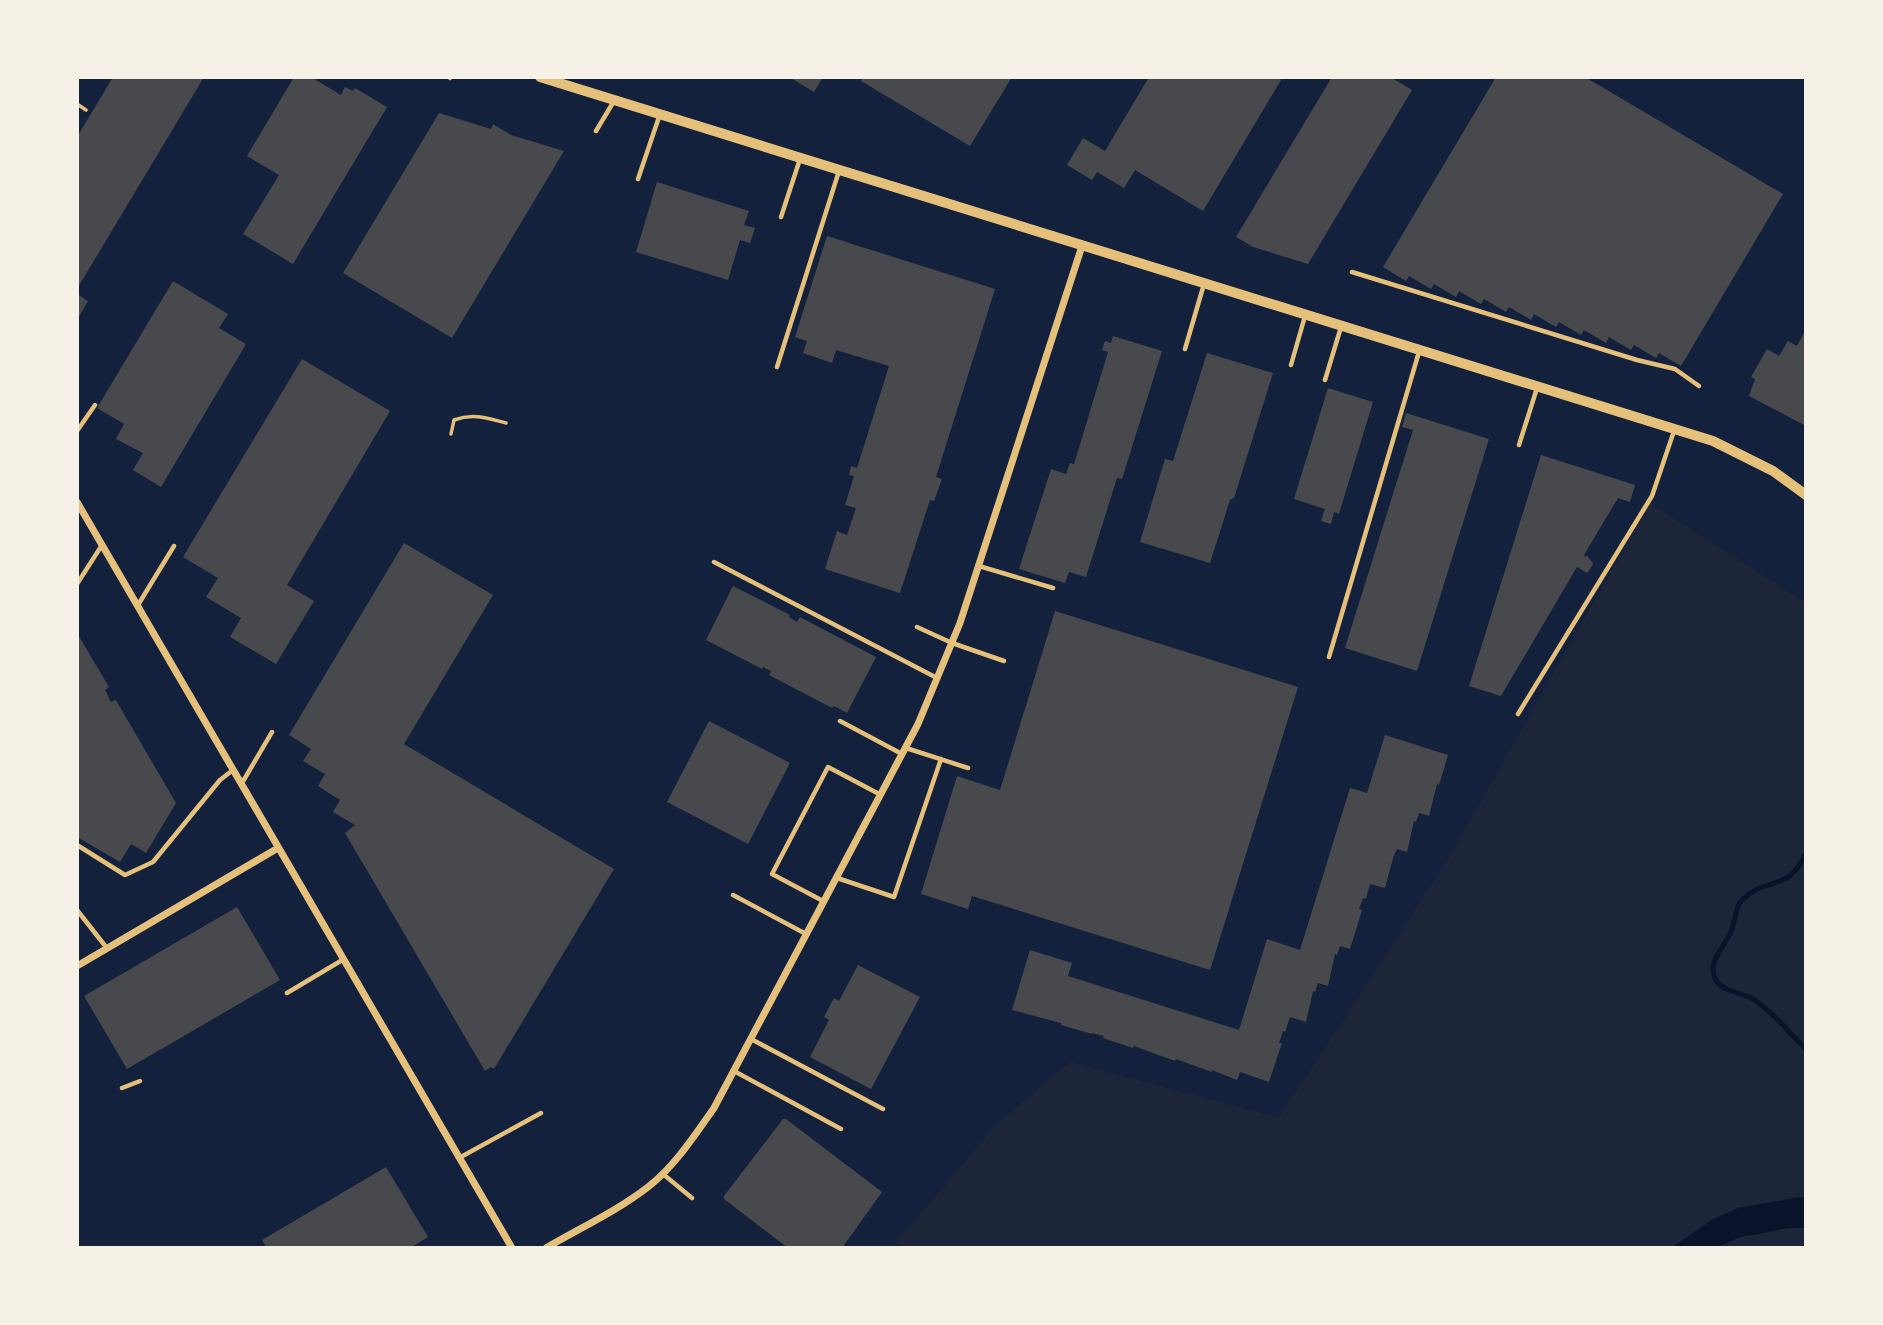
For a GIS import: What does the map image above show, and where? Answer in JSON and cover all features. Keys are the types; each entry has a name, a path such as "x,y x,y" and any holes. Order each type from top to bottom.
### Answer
{"street":[{"path":"540,77 1713,441 1773,471 1806,495"},
{"path":"546,1248 613,1210 650,1185 680,1155 715,1108 904,751 938,678 979,566 1082,246"},
{"path":"77,502 512,1248"},
{"path":"77,966 278,848"}],"lane":[{"path":"596,131 614,100"},
{"path":"638,179 659,115"},
{"path":"781,217 800,158"},
{"path":"778,367 839,170"},
{"path":"1352,272 1636,360 1675,369 1699,386"},
{"path":"1185,349 1204,284"},
{"path":"1291,365 1306,315"},
{"path":"1325,380 1341,326"},
{"path":"1329,657 1420,351"},
{"path":"1519,445 1537,387"},
{"path":"77,431 96,405"},
{"path":"1518,714 1652,496 1674,430"},
{"path":"77,584 102,545"},
{"path":"137,606 174,546"},
{"path":"714,562 938,678"},
{"path":"979,566 1053,588"},
{"path":"917,627 952,643 1004,661"},
{"path":"840,721 904,751 968,768"},
{"path":"241,784 272,732"},
{"path":"837,878 894,897 941,759"},
{"path":"824,901 772,874 828,766 881,795"},
{"path":"77,845 125,875 153,862 220,780 233,770"},
{"path":"733,895 806,935"},
{"path":"77,910 106,947"},
{"path":"287,993 344,959"},
{"path":"751,1039 883,1109"},
{"path":"734,1071 841,1129"},
{"path":"122,1088 140,1081"},
{"path":"459,1158 541,1113"},
{"path":"662,1173 692,1198"}],"path":[{"path":"77,104 86,110"},
{"path":"451,434 454,420 460,418 476,415 506,423"}],"shaded area":[{"path":"1650,503 1806,603 1806,1248 892,1248 995,1126 1070,1062 1279,1118 1448,860"},
{"path":"1806,1198 1806,1228 1789,1228 1741,1237 1715,1248 1671,1248 1713,1219 1738,1208"}],"building":[{"path":"113,77 204,77 77,289 77,137"},
{"path":"294,77 311,77 341,95 345,87 353,91 355,88 387,107 293,264 243,234 279,175 247,156"},
{"path":"789,77 823,77 814,92"},
{"path":"864,77 1012,77 970,146 861,81"},
{"path":"1149,77 1277,77 1281,80 1203,211 1135,170 1124,188 1097,172 1092,180 1067,165 1083,138 1105,151"},
{"path":"1332,77 1390,77 1412,90 1308,264 1253,247 1236,237"},
{"path":"1496,77 1585,77 1783,194 1681,366 1659,353 1656,358 1634,345 1631,350 1609,337 1606,343 1584,330 1581,335 1559,322 1556,327 1534,314 1531,320 1509,307 1506,312 1484,299 1481,304 1459,291 1456,297 1434,284 1431,289 1409,276 1406,281 1383,267"},
{"path":"439,113 491,129 493,124 511,135 564,151 452,338 343,273"},
{"path":"657,182 749,211 744,225 755,228 750,243 740,240 728,280 636,252"},
{"path":"827,236 995,289 936,477 942,479 934,501 930,500 900,593 825,569 837,531 847,535 856,508 845,505 854,476 849,475 851,466 857,468 889,366 836,350 832,363 803,353 807,341 795,337"},
{"path":"173,281 228,314 219,328 246,344 161,487 133,470 143,453 116,439 124,424 97,408"},
{"path":"77,294 88,301 77,320"},
{"path":"1806,329 1806,426 1749,396 1755,379 1751,377 1767,349 1779,356 1788,341 1797,346"},
{"path":"1113,336 1162,351 1122,479 1117,478 1086,577 1069,572 1065,583 1019,569 1051,469 1066,474 1070,463 1074,464 1108,352 1102,350 1105,341 1111,343"},
{"path":"1207,353 1273,373 1234,498 1230,500 1210,563 1140,542 1165,459 1173,461"},
{"path":"302,359 390,411 287,585 314,601 276,664 230,637 241,618 206,597 218,578 183,557"},
{"path":"1328,388 1373,402 1339,514 1334,512 1331,524 1321,521 1325,509 1294,499"},
{"path":"1406,413 1489,439 1417,671 1345,648 1413,430 1402,427"},
{"path":"1541,455 1635,485 1630,502 1618,498 1584,555 1593,563 1592,566 1587,573 1577,567 1501,696 1469,686"},
{"path":"404,543 493,595 404,744 614,869 494,1069 491,1067 485,1071 345,833 355,825 333,812 340,800 318,786 325,774 303,761 311,749 289,735"},
{"path":"733,586 790,615 789,617 797,622 800,617 876,657 847,713 834,706 832,708 769,675 771,671 706,640"},
{"path":"1055,611 1298,687 1210,970 972,896 968,909 921,894 957,776 1000,790"},
{"path":"77,633 109,687 105,690 111,702 117,702 176,803 146,853 131,844 120,862 77,837"},
{"path":"709,721 790,763 748,844 667,802"},
{"path":"1385,735 1448,755 1429,816 1419,813 1416,822 1414,821 1407,852 1397,849 1385,888 1370,884 1366,899 1363,898 1359,909 1362,910 1350,949 1340,946 1337,955 1335,954 1328,986 1318,983 1315,992 1313,991 1306,1022 1290,1017 1279,1043 1282,1043 1269,1082 1240,1072 1237,1080 1134,1046 1133,1048 1103,1038 1104,1036 1012,1010 1030,950 1072,963 1068,976 1239,1030 1267,939 1300,950 1350,788 1367,793"},
{"path":"237,907 280,980 127,1069 84,996"},
{"path":"858,965 920,997 871,1089 810,1057 829,1020 824,1017 834,998 839,1001"},
{"path":"783,1119 882,1192 842,1248 788,1248 724,1199"},
{"path":"386,1167 428,1237 410,1248 267,1248 262,1240"}],"waterway":[{"path":"1806,853 1785,879 1752,892 1740,902 1732,929 1713,968 1720,985 1759,1003 1806,1049"}]}
